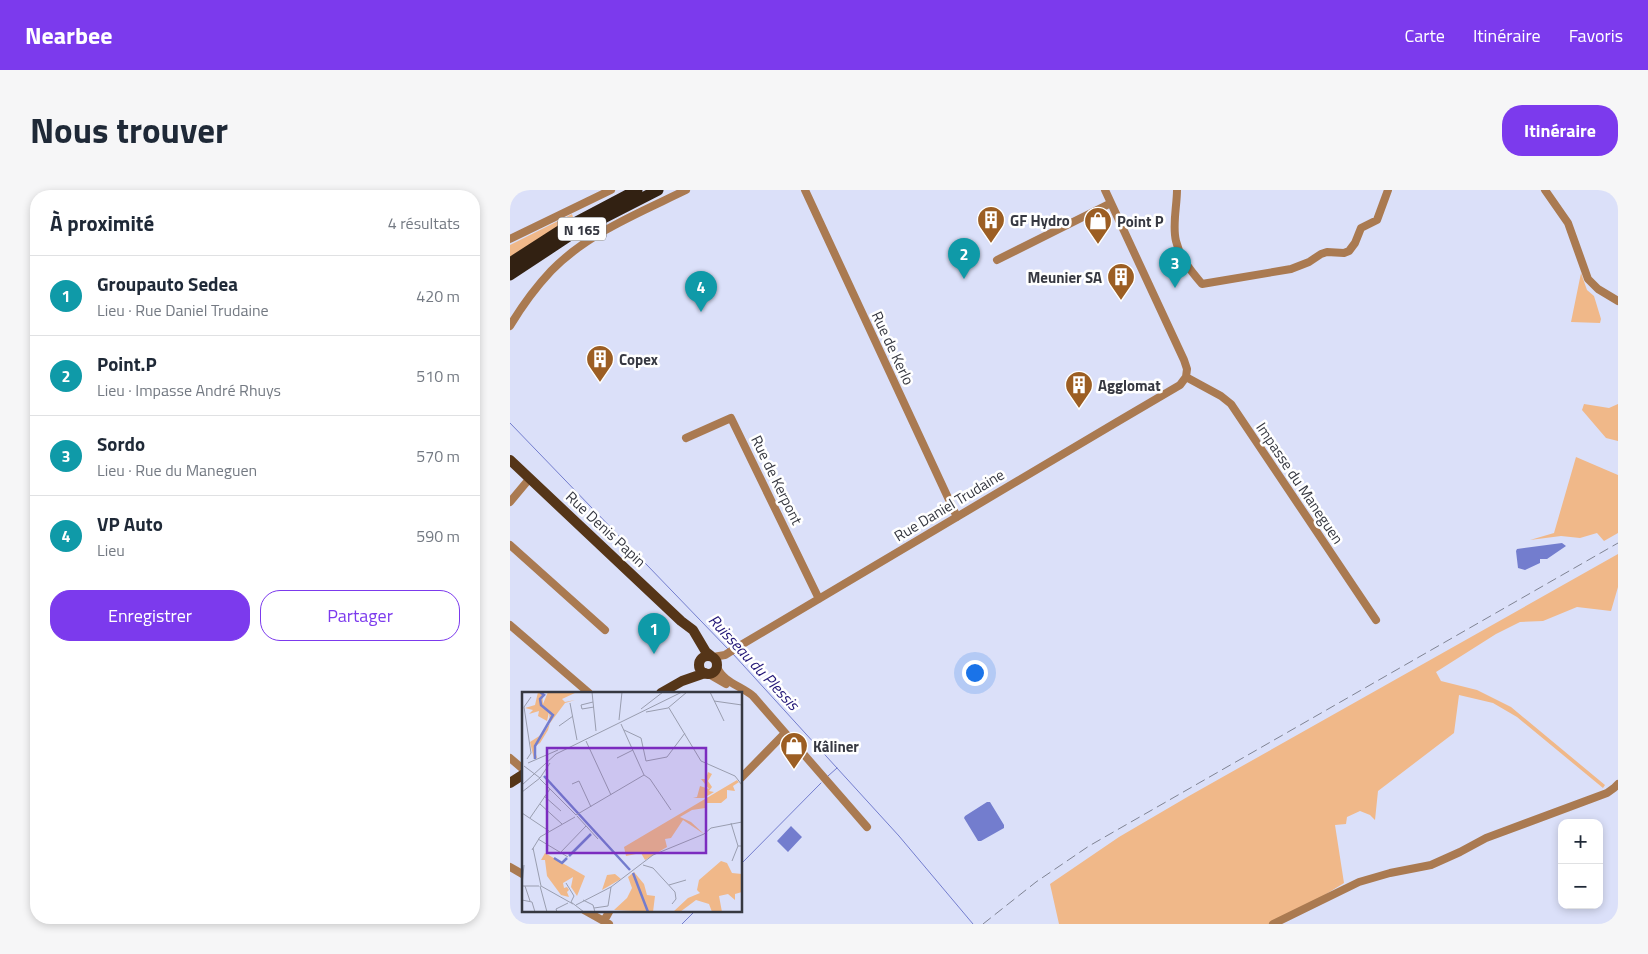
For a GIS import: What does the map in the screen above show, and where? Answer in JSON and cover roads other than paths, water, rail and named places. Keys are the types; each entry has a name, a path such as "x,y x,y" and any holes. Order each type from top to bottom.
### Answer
{"highway":[{"name":"N 165","path":"510,263 561,230 637,190"},
{"name":"N 165","path":"510,275 572,234 658,190"}],"main road":[{"name":"Rue Denis Papin","path":"510,460 681,621 693,630 710,661"},
{"path":"706,673 701,670 710,661"},
{"name":"Rue Daniel Trudaine","path":"663,692 682,680 697,667 710,661"},
{"name":"Rue Daniel Trudaine","path":"682,680 706,673"},
{"path":"510,783 522,775"}],"street":[{"path":"510,239 611,190"},
{"path":"510,326 526,300 551,270 565,258 592,238 686,190"},
{"name":"Rue de Kerlo","path":"805,190 957,517"},
{"path":"1104,190 1184,360 1187,368 1186,378"},
{"path":"1176,190 1175,239 1180,254 1202,284 1291,269 1309,262 1321,254 1349,251 1355,243 1361,228 1377,220 1388,190"},
{"path":"1545,190 1568,223 1588,279 1618,301"},
{"path":"997,260 1111,203"},
{"name":"Rue Daniel Trudaine","path":"710,661 725,655 1172,390 1186,378"},
{"name":"Impasse du Maneguen","path":"1186,378 1221,396 1231,404 1376,620"},
{"name":"Rue de Kerpont","path":"686,438 731,418 819,599"},
{"path":"510,502 530,478"},
{"path":"510,545 605,630"},
{"path":"510,625 588,692"},
{"name":"Rue Denis Papin","path":"710,661 724,678 743,688 753,696 867,827"},
{"name":"Rue Denis Papin","path":"706,673 728,684 743,688"},
{"path":"742,777 785,733"},
{"path":"510,758 522,768"},
{"path":"1273,924 1359,882 1390,873 1431,865 1486,838 1607,793 1618,784"},
{"path":"510,867 522,874"},
{"path":"588,912 606,922"}],"water":[{"path":"1562,543 1566,546 1547,559 1540,559 1540,563 1525,570 1518,568 1517,549"},
{"path":"987,802 990,802 1004,828 978,841 964,818"},
{"path":"791,826 802,837 788,852 777,841"}],"waterway":[{"name":"Ruisseau du Plessis","path":"510,423 728,649"},
{"name":"Ruisseau du Plessis","path":"733,654 899,836 973,924"},
{"path":"828,776 837,768"},
{"path":"742,863 821,783"},
{"path":"682,924 694,912"}],"railway":[{"path":"983,924 1036,882 1089,846 1618,543"}],"place":[{"name":"GF Hydro","path":"991,244"},
{"name":"Point P","path":"1098,245"},
{"name":"Point.P","path":"964,279"},
{"name":"Sordo","path":"1175,288"},
{"name":"Meunier SA","path":"1121,301"},
{"name":"VP Auto","path":"701,312"},
{"name":"Copex","path":"600,383"},
{"name":"Agglomat","path":"1079,409"},
{"name":"Groupauto Sedea","path":"654,654"},
{"name":"Kâliner","path":"794,770"}]}
